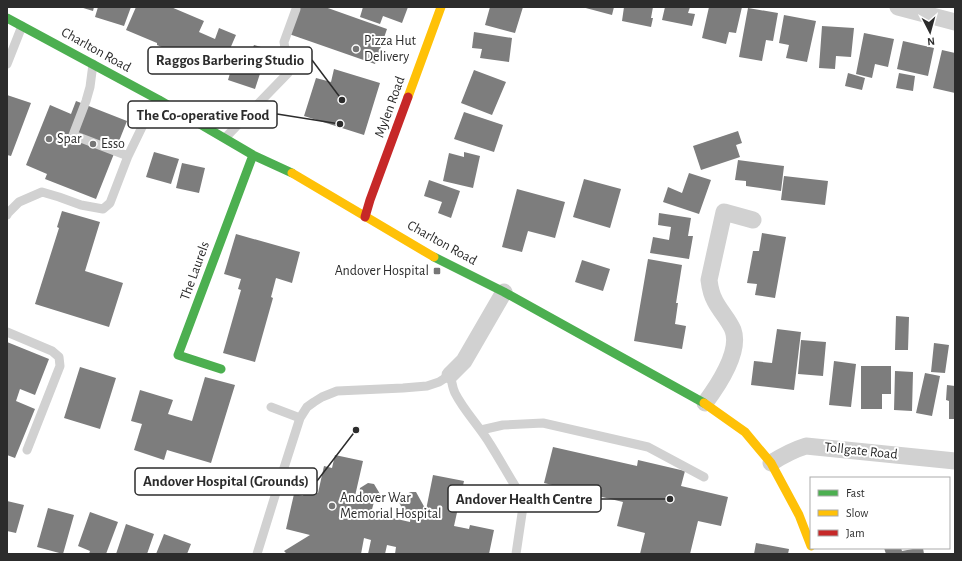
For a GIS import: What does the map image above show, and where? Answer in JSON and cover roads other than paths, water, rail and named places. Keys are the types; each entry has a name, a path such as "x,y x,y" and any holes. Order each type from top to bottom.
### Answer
{"street":[{"name":"Mylen Road","path":"365,217 441,7"},
{"path":"898,7 955,22"},
{"name":"Charlton Road","path":"7,18 159,100 253,155 291,173 438,259 504,292 705,403 745,432 771,463 799,515 810,544"},
{"name":"The Laurels","path":"220,369 178,355 253,155"},
{"path":"705,403 713,392 734,353 735,341 733,330 715,301 710,290 709,280 724,212 753,220"},
{"path":"450,375 464,361 504,292"},
{"name":"Tollgate Road","path":"771,463 789,452 806,446 955,461"}],"lane":[{"path":"225,138 288,73 290,60 289,55 284,48 284,42 296,9"},
{"path":"7,64 22,26"},
{"path":"93,64 90,87 73,135 128,156"},
{"path":"7,215 19,202 42,192 81,205 103,209 110,204 128,156 143,125 159,100"},
{"path":"7,332 52,351 59,357 60,366 27,450"},
{"path":"257,554 300,418 307,407 322,397 337,391 427,386 439,382 450,375 454,391 460,402 491,445 513,484 524,500 516,554"},
{"path":"271,407 300,418"},
{"path":"481,430 519,423 543,423 648,447 704,477"}],"place":[{"name":"Pizza Hut Delivery","path":"356,49"},
{"name":"Raggos Barbering Studio","path":"342,100"},
{"name":"The Co-operative Food","path":"340,124"},
{"name":"Spar","path":"49,139"},
{"name":"Esso","path":"93,144"},
{"name":"Andover Hospital","path":"437,271"},
{"name":"Andover Hospital (Grounds)","path":"356,430"},
{"name":"Andover Health Centre","path":"670,499"},
{"name":"Andover War Memorial Hospital","path":"332,506"}]}
